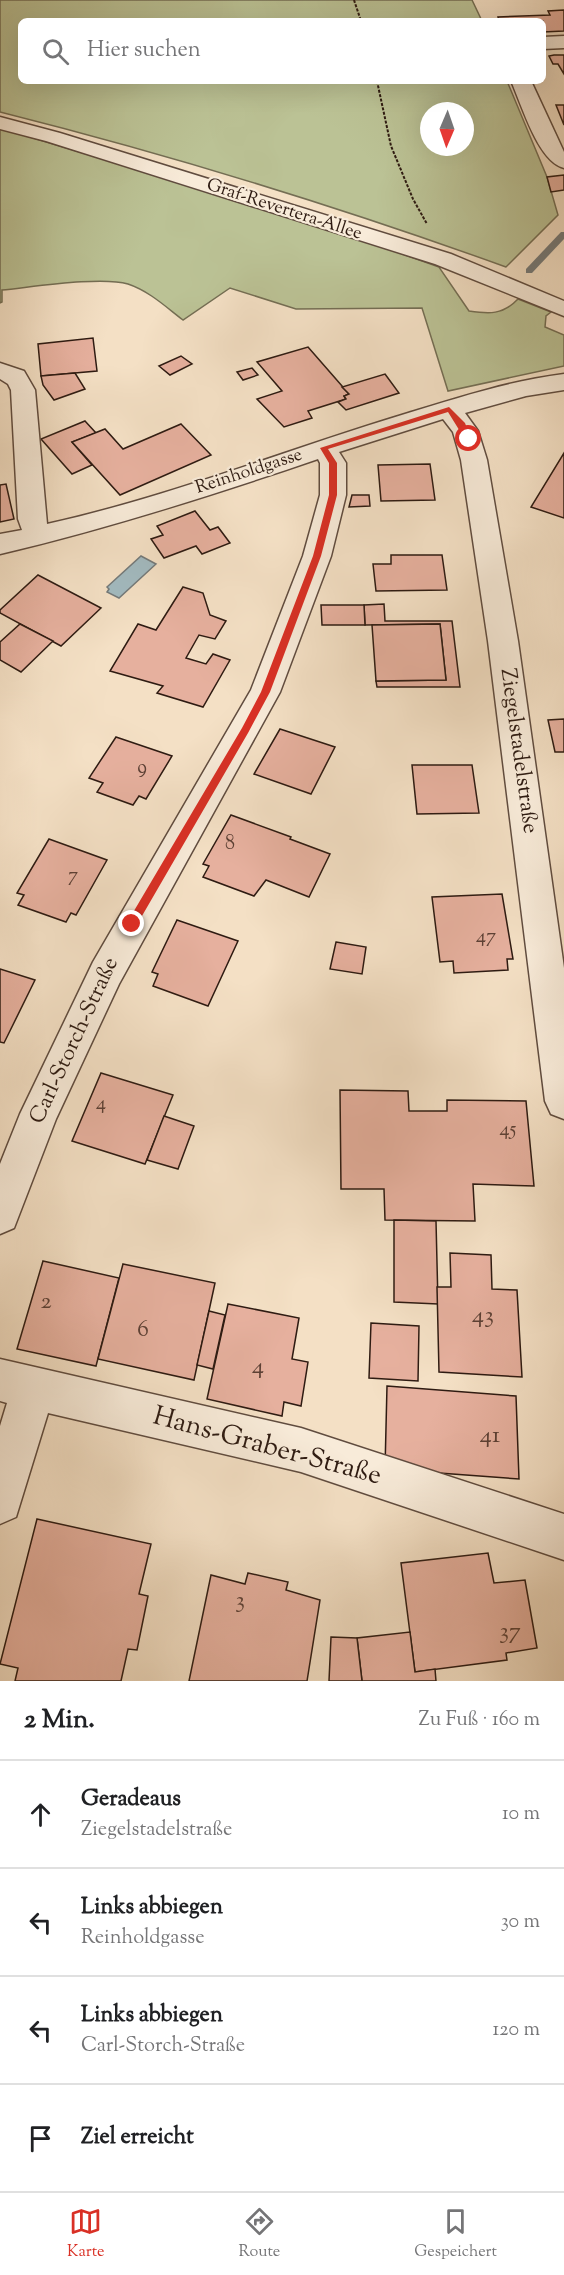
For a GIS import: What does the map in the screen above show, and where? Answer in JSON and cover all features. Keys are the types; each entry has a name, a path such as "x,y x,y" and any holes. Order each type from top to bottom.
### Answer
{"street":[{"path":"546,43 564,42"},
{"path":"522,84 552,153 564,162"},
{"name":"Graf-Revertera-Allee","path":"0,123 53,137 442,259 564,309"},
{"path":"0,370 17,378 23,390 32,519 38,537"},
{"name":"Reinholdgasse","path":"0,544 38,537 155,502 449,409 516,391 564,382"},
{"name":"Ziegelstadelstraße","path":"449,409 465,430 474,460 505,653 564,1101"},
{"name":"Carl-Storch-Straße","path":"0,1214 39,1114 106,973 265,692 317,556 333,495 333,463 324,448"},
{"path":"0,1501 16,1384"},
{"name":"Hans-Graber-Straße","path":"16,1384 301,1450 564,1537"}],"path":[{"path":"354,0 360,18"},
{"path":"378,84 391,146 413,200 427,224"}],"green space":[{"path":"0,0 472,0 481,18 18,18 18,84 508,84 547,177 558,215 506,267 255,183 0,112"},
{"path":"0,128 318,224 439,267 469,311 483,313 501,311 518,299 551,312 546,316 545,327 564,335 564,366 448,391 422,308 296,309 230,288 183,320 136,287 101,281 2,290 2,302 0,303"}],"water":[{"path":"141,556 156,564 119,598 107,592 109,589 107,587"}],"building":[{"path":"564,10 564,31 546,32 546,18 498,17 550,15 548,11"},
{"path":"564,55 564,74 558,64 553,64 549,56"},
{"path":"556,105 564,105 564,125"},
{"path":"564,175 564,190 551,192 547,177"},
{"path":"93,338 97,371 41,376 38,344"},
{"path":"308,347 349,394 344,396 346,399 308,411 312,418 284,427 257,399 282,391 257,362"},
{"path":"181,356 192,364 170,375 159,366"},
{"path":"252,368 258,375 243,380 237,372"},
{"path":"75,373 85,389 54,400 43,385 41,376"},
{"path":"385,374 399,393 346,410 338,402 346,399 344,396 349,394 342,387"},
{"path":"85,421 96,433 72,442 92,465 72,474 41,439"},
{"path":"181,424 211,455 120,495 72,442 105,429 123,449"},
{"path":"564,453 564,518 531,507"},
{"path":"430,464 435,500 381,501 378,465"},
{"path":"6,484 14,519 0,522 0,485"},
{"path":"352,495 369,495 370,506 349,507"},
{"path":"195,511 210,530 218,527 230,543 202,554 196,546 164,558 151,539 163,535 157,526"},
{"path":"391,555 442,555 447,590 376,591 373,564 391,564"},
{"path":"38,575 101,608 61,646 0,613 0,610"},
{"path":"183,587 203,593 210,615 226,621 215,639 199,635 186,658 206,664 213,654 230,660 203,707 157,693 163,686 110,671 138,624 156,630"},
{"path":"384,604 385,621 452,621 460,687 377,687 376,681 446,680 440,624 365,625 364,605"},
{"path":"321,605 364,605 365,625 322,625"},
{"path":"20,624 53,641 21,672 0,660 0,642"},
{"path":"440,624 446,680 376,681 372,625"},
{"path":"564,719 564,752 555,752 548,720"},
{"path":"280,729 335,747 311,794 254,774"},
{"path":"116,737 172,756 146,799 139,796 133,805 97,792 103,783 89,778"},
{"path":"412,765 472,765 479,813 417,814"},
{"path":"231,815 330,854 309,897 266,880 254,896 203,877 209,866 203,864"},
{"path":"49,839 107,860 76,915 71,913 66,922 18,905 24,895 17,893"},
{"path":"502,894 513,959 507,959 508,970 454,973 453,961 440,962 432,897"},
{"path":"177,920 238,941 208,1006 153,986 158,974 152,972"},
{"path":"336,942 366,947 362,974 330,969"},
{"path":"0,969 35,980 4,1043 0,1042"},
{"path":"101,1073 173,1095 145,1164 72,1141"},
{"path":"340,1090 408,1091 409,1111 447,1111 447,1100 526,1101 534,1186 473,1184 475,1221 385,1220 384,1189 341,1189"},
{"path":"164,1116 194,1126 178,1169 147,1160"},
{"path":"394,1220 436,1221 438,1304 394,1302"},
{"path":"450,1253 491,1255 492,1289 517,1290 522,1377 439,1372 437,1287 451,1287"},
{"path":"43,1261 119,1278 96,1366 17,1349"},
{"path":"123,1264 215,1283 194,1380 98,1359"},
{"path":"228,1304 299,1318 292,1359 308,1362 301,1406 284,1402 282,1416 207,1399"},
{"path":"209,1311 225,1315 213,1369 197,1365"},
{"path":"371,1323 419,1326 418,1381 369,1378"},
{"path":"387,1386 516,1396 519,1479 385,1469"},
{"path":"37,1519 151,1544 139,1594 148,1596 137,1650 128,1649 121,1681 15,1681 18,1668 0,1664"},
{"path":"488,1553 494,1583 525,1580 537,1648 506,1653 507,1660 415,1672 401,1563"},
{"path":"248,1573 288,1582 286,1590 320,1600 307,1681 189,1681 211,1575 245,1584"},
{"path":"410,1632 415,1672 435,1669 436,1681 362,1681 357,1638"},
{"path":"331,1637 357,1638 362,1681 329,1681"}],"waterway":[{"path":"529,271 564,234"}],"route":[{"path":"132,924 245,731 265,692 306,588 333,495 333,463 324,448 449,409 462,425 469,439"}]}
